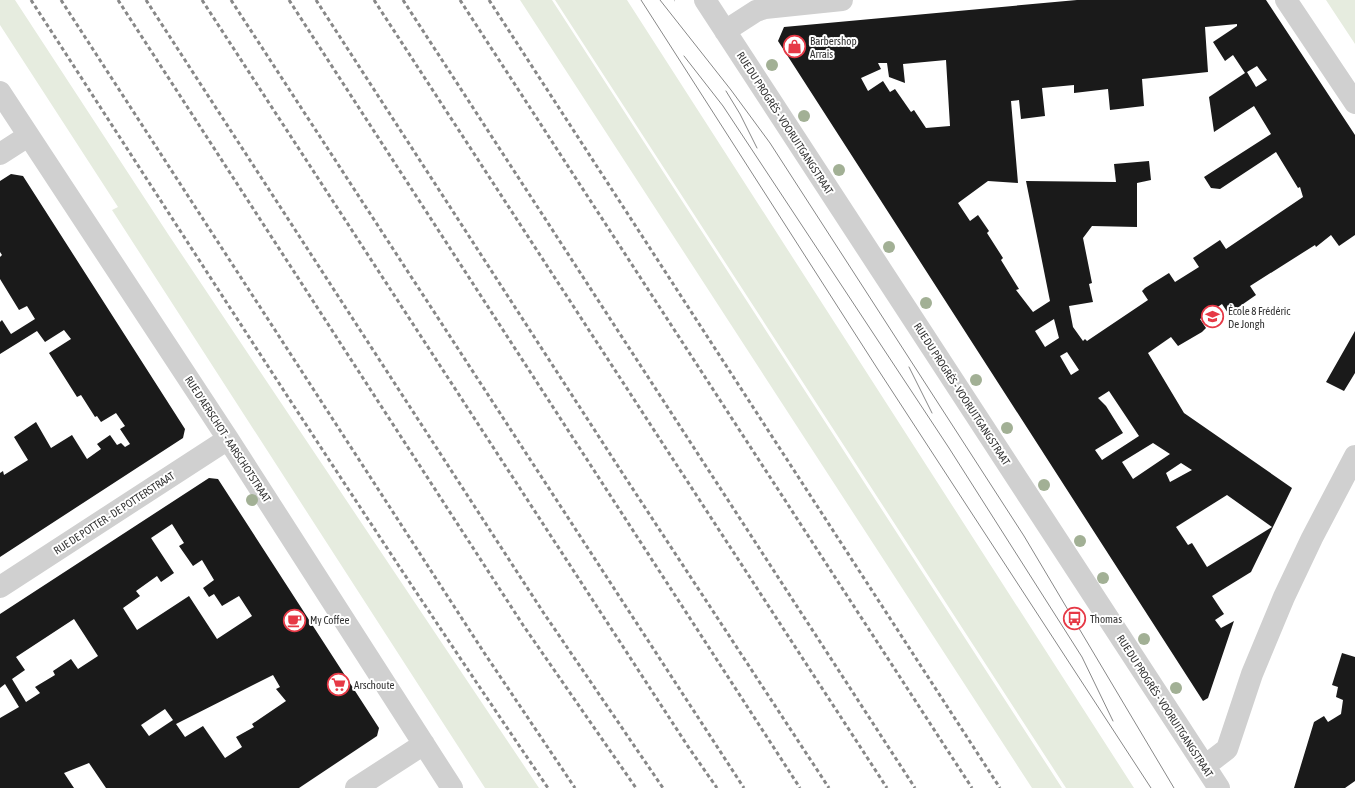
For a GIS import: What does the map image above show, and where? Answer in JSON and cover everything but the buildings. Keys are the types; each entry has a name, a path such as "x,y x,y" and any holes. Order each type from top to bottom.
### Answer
{"street":[{"name":"RUE DU PROGRÈS - VOORUITGANGSTRAAT","path":"705,0 1219,788"},
{"path":"725,31 756,11 765,8 842,0"},
{"path":"1286,0 1355,103"},
{"name":"RUE D'AERSCHOT - AARSCHOTSTRAAT","path":"0,92 228,439 452,788"},
{"path":"0,154 28,136"},
{"name":"RUE DE POTTER - DE POTTERSTRAAT","path":"0,587 228,439"},
{"path":"1205,766 1227,749 1252,674 1284,597 1312,538 1355,456"},
{"path":"356,788 424,744"}],"shaded area":[{"path":"0,0 15,0 168,234 539,788 485,788 112,210 118,207 0,25"},
{"path":"520,0 552,0 1062,788 1032,788"},
{"path":"555,0 627,0 1134,788 1066,788"},
{"path":"1326,0 1355,0 1355,44"}],"tram line":[{"path":"641,0 877,368 1151,788"},
{"path":"660,0 731,90 770,143 1024,536 1174,788"},
{"path":"684,56 723,106 949,448 1082,657 1113,721"},
{"path":"726,91 740,114 757,148"},
{"path":"909,367 932,413"}],"railway":[{"path":"31,0 352,494 548,788"},
{"path":"61,0 483,651 575,788"},
{"path":"118,0 523,625 636,788"},
{"path":"146,0 543,612 663,788"},
{"path":"202,0 687,745 717,788"},
{"path":"231,0 744,788"},
{"path":"289,0 800,788"},
{"path":"316,0 623,474 829,788"},
{"path":"374,0 887,788"},
{"path":"403,0 915,788"},
{"path":"460,0 972,788"},
{"path":"489,0 1000,788"}],"place":[{"name":"Barbershop Arrais","path":"795,47"},
{"name":"École 8 Frédéric De Jongh","path":"1213,317"},
{"name":"Thomas","path":"1074,619"},
{"name":"My Coffee","path":"295,620"},
{"name":"Arschoute","path":"339,685"}]}
